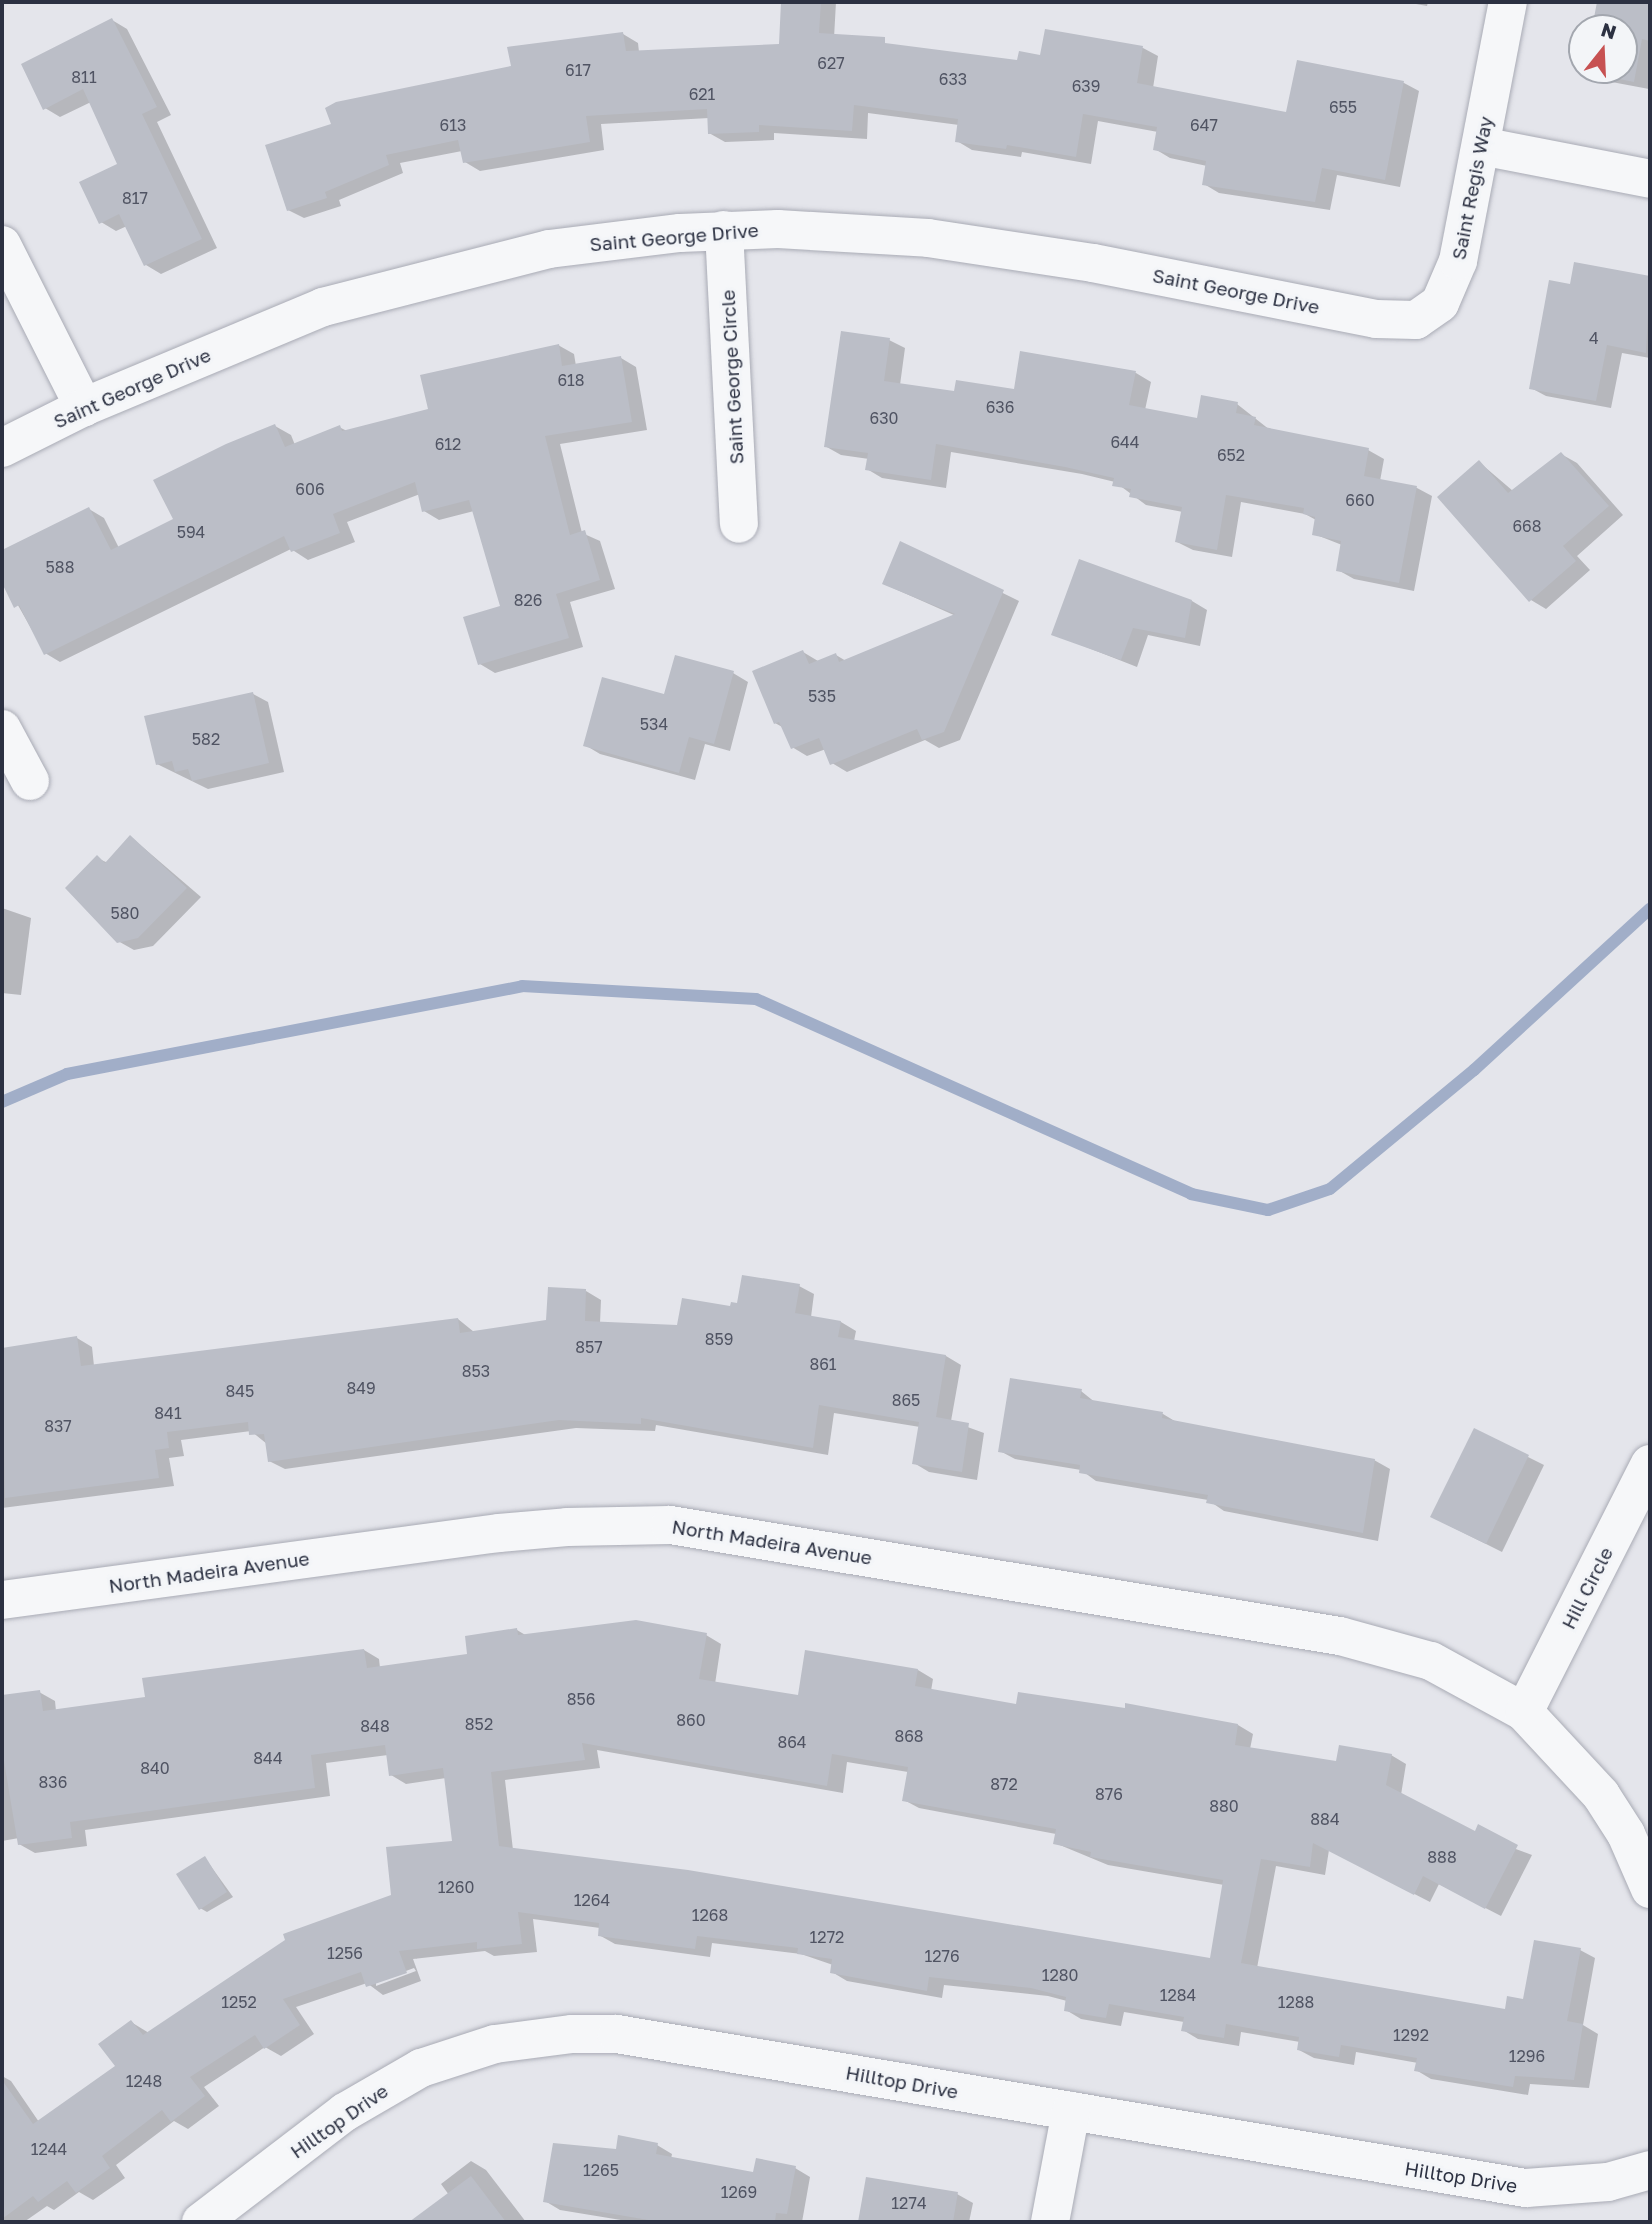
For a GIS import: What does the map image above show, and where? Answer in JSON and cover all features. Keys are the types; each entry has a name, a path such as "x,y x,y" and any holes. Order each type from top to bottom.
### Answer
{"street":[{"name":"Saint Regis Way","path":"1376,319 1416,320 1440,303 1458,261 1508,2"},
{"path":"1481,146 1650,179"},
{"name":"Saint George Drive","path":"2,448 84,407 264,330 377,290 549,249 724,230 852,231 1004,248 1376,319"},
{"name":"Saint George Circle","path":"724,230 739,524"},
{"path":"2,245 84,407"},
{"path":"2,729 30,781"},
{"name":"Hill Circle","path":"1524,1712 1650,1464"},
{"name":"North Madeira Avenue","path":"2,1600 499,1533 567,1527 670,1525 1340,1636 1431,1661 1524,1712 1601,1795 1626,1834 1650,1889"},
{"name":"Hilltop Drive","path":"201,2222 386,2087 456,2056 532,2037 617,2034 1527,2188 1608,2182 1650,2170"},
{"path":"1050,2222 1071,2111"}],"building":[{"path":"781,2 821,2 819,33 885,37 885,43 1017,60 1019,51 1040,55 1045,29 1143,46 1137,83 1286,112 1297,60 1404,81 1385,180 1322,168 1315,202 1202,185 1206,161 1153,150 1157,127 1083,114 1076,157 1007,145 1006,149 955,142 958,119 854,105 852,131 759,125 759,132 708,134 707,109 586,116 590,142 463,163 458,140 386,155 389,165 325,192 327,198 287,211 265,145 331,124 325,108 336,102 511,66 507,47 623,32 626,51 779,44"},
{"path":"1597,2 1650,2 1650,41 1642,39 1638,60 1638,14 1595,14"},
{"path":"112,18 157,107 142,114 202,239 144,266 119,214 99,224 79,182 117,164 83,89 43,110 21,64"},
{"path":"1574,262 1650,276 1646,353 1607,345 1596,401 1529,389 1549,280 1570,284"},
{"path":"841,331 890,338 884,381 954,391 956,380 1014,389 1020,351 1136,371 1129,405 1197,418 1201,395 1238,402 1236,413 1256,417 1254,425 1369,448 1364,476 1417,486 1399,583 1336,571 1341,541 1312,535 1315,517 1303,514 1304,508 1226,495 1217,550 1175,542 1182,507 1129,497 1131,489 1112,486 1114,478 936,444 931,480 865,470 868,453 824,447"},
{"path":"559,344 562,366 621,356 632,422 545,436 570,535 585,530 600,580 556,594 569,638 478,665 463,617 500,606 469,500 422,512 415,482 333,514 340,533 291,552 284,536 44,655 19,605 14,608 2,583 2,550 89,507 111,550 173,519 153,480 226,444 275,424 285,447 340,425 342,431 428,409 420,375"},
{"path":"1561,452 1609,506 1563,546 1576,561 1529,602 1437,497 1479,460 1508,493"},
{"path":"900,541 1004,590 944,732 922,740 917,729 830,765 819,738 791,749 779,722 774,724 752,671 803,650 809,664 836,653 839,662 955,614 882,584"},
{"path":"1079,559 1192,600 1185,638 1133,628 1121,660 1051,635"},
{"path":"675,655 734,671 714,744 689,737 679,773 583,746 602,677 664,694"},
{"path":"253,692 269,763 192,781 188,769 175,772 172,761 156,765 144,716"},
{"path":"130,835 187,888 138,938 117,943 65,888 97,855 105,863"},
{"path":"742,1275 800,1284 795,1313 841,1321 838,1337 946,1355 936,1417 969,1423 962,1472 912,1464 919,1422 819,1405 813,1448 641,1418 641,1424 559,1420 268,1462 264,1434 249,1435 248,1422 167,1432 169,1448 155,1450 159,1478 5,1498 2,1348 77,1336 81,1366 458,1318 460,1333 546,1320 548,1287 586,1289 585,1321 677,1325 682,1298 730,1306 731,1302 737,1303"},
{"path":"1010,1378 1082,1389 1080,1398 1163,1412 1162,1418 1375,1459 1363,1533 1206,1503 1208,1495 1079,1473 1080,1465 998,1452"},
{"path":"1474,1428 1529,1455 1486,1544 1430,1517"},
{"path":"636,1620 707,1633 699,1679 798,1695 805,1650 918,1669 915,1686 1016,1704 1018,1692 1125,1708 1125,1703 1238,1724 1235,1745 1336,1761 1339,1745 1392,1754 1386,1785 1475,1831 1478,1824 1518,1845 1485,1909 1423,1876 1414,1895 1313,1843 1310,1867 1261,1859 1241,1963 1505,2009 1507,1996 1523,1999 1534,1940 1581,1948 1567,2021 1583,2024 1574,2080 1515,2076 1513,2087 1414,2071 1417,2058 1341,2045 1339,2057 1297,2050 1299,2037 1226,2024 1224,2038 1181,2031 1184,2017 1109,2004 1106,2018 1064,2011 1066,1997 1031,1988 929,1977 927,1991 830,1973 832,1959 797,1954 798,1948 697,1936 695,1949 598,1936 599,1923 518,1912 522,1944 477,1949 477,1942 399,1951 407,1973 366,1987 361,1972 283,1999 300,2025 264,2049 255,2035 190,2077 205,2096 171,2122 162,2110 102,2156 110,2168 76,2193 67,2181 38,2202 33,2196 2,2219 2,2080 33,2124 115,2066 98,2044 131,2020 143,2035 285,1940 283,1934 391,1895 386,1847 452,1841 443,1768 389,1776 385,1745 311,1755 315,1788 70,1822 72,1838 18,1845 2,1749 2,1695 40,1690 43,1711 145,1697 142,1678 364,1649 367,1668 467,1654 465,1636 517,1628 518,1635","holes":["582,1743 827,1786 832,1754 908,1767 902,1801 1056,1829 1053,1844 1091,1852 1090,1857 1223,1880 1210,1958 688,1870 499,1846 491,1772 585,1760"]},
{"path":"205,1856 227,1892 199,1910 176,1874"},
{"path":"618,2135 658,2143 656,2154 753,2172 756,2158 796,2166 787,2214 776,2213 775,2222 660,2222 543,2202 553,2143 616,2149"},
{"path":"471,2176 506,2222 409,2222"},
{"path":"866,2177 958,2192 953,2222 858,2222"}],"waterway":[{"path":"2,1102 67,1074 522,986 756,999 1191,1194 1268,1210 1330,1189 1474,1070 1650,909"}]}
